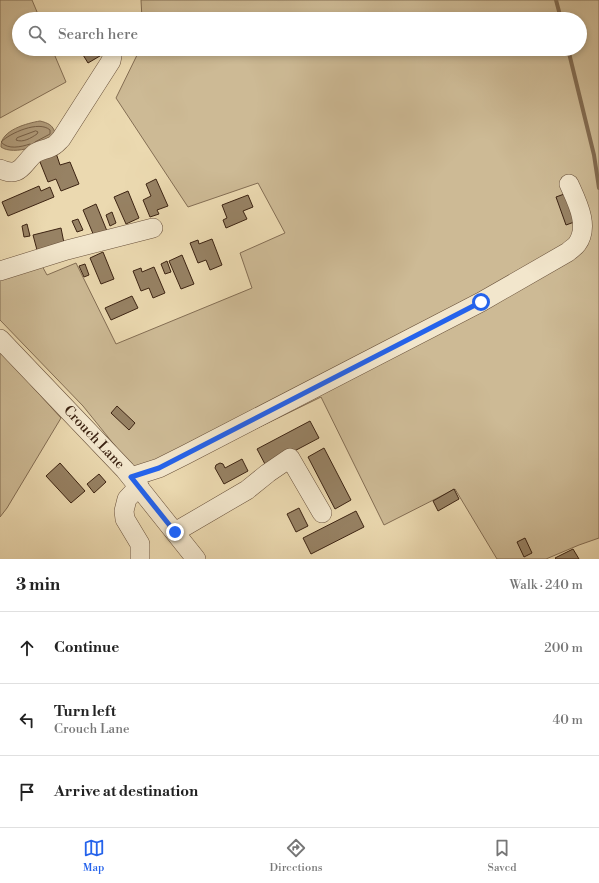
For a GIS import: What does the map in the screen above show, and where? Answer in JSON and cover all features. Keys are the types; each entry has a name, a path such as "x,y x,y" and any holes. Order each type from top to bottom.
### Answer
{"street":[{"path":"0,169 7,172 17,171 24,166 33,154 51,148 61,139 111,61 112,56"},
{"path":"140,559 140,544 129,526 124,511 127,499 135,481 481,302 568,252 577,244 581,236 582,225 580,209 569,184"},
{"path":"0,271 67,250 153,228"},
{"name":"Crouch Lane","path":"0,339 135,481 196,559"},
{"path":"175,532 247,490 290,458 322,514"}],"shaded area":[{"path":"0,0 32,0 37,12 12,12 12,56 55,56 66,82 0,118"},
{"path":"141,0 599,0 599,538 546,559 497,559 455,489 384,525 321,397 145,483 83,406 0,320 0,278 41,264 47,275 76,263 116,344 252,288 240,253 285,233 258,183 188,207 116,98 137,56 587,56 587,12 142,12"},
{"path":"0,351 61,418 7,508 0,517"}],"water":[{"path":"40,121 50,125 55,133 46,142 22,150 1,147 5,136 16,128"}],"building":[{"path":"84,56 100,56 88,63"},
{"path":"55,150 60,165 70,162 79,184 61,191 56,179 48,182 38,157"},
{"path":"156,179 168,206 157,210 159,214 150,217 143,200 151,196 146,184"},
{"path":"39,186 41,191 50,187 54,197 8,216 2,202"},
{"path":"128,191 139,218 126,224 114,197"},
{"path":"567,193 577,221 566,225 556,197"},
{"path":"248,195 253,207 243,211 247,219 226,228 223,220 227,218 222,205"},
{"path":"96,204 107,231 94,236 83,210"},
{"path":"112,212 116,223 110,226 106,215"},
{"path":"78,219 83,230 77,232 72,221"},
{"path":"27,224 30,236 24,237 22,226"},
{"path":"61,228 64,243 37,250 33,235"},
{"path":"212,239 222,265 210,270 206,260 198,263 190,243 198,240 199,244"},
{"path":"103,252 114,279 101,284 90,258"},
{"path":"182,255 194,284 181,289 169,261"},
{"path":"167,261 171,272 165,274 161,264"},
{"path":"85,264 89,275 84,277 79,266"},
{"path":"154,267 165,293 153,298 149,288 141,291 133,271 141,268 142,272"},
{"path":"132,296 138,308 111,320 105,308"},
{"path":"117,406 135,423 129,430 111,413"},
{"path":"310,421 319,438 266,466 257,449"},
{"path":"324,448 351,500 335,509 308,457"},
{"path":"242,459 248,471 224,484 215,468 216,465 220,463 223,464 225,468"},
{"path":"60,463 85,491 71,503 46,476"},
{"path":"99,474 106,482 94,493 87,484"},
{"path":"454,489 459,499 438,511 433,501"},
{"path":"299,508 308,526 296,532 287,514"},
{"path":"356,511 364,527 311,554 303,538"},
{"path":"525,538 532,553 524,557 517,542"},
{"path":"573,549 579,559 555,558"}],"waterway":[{"path":"556,0 559,12"},
{"path":"570,56 594,155 599,188"}],"route":[{"path":"175,532 131,477 159,468 481,302"}]}
